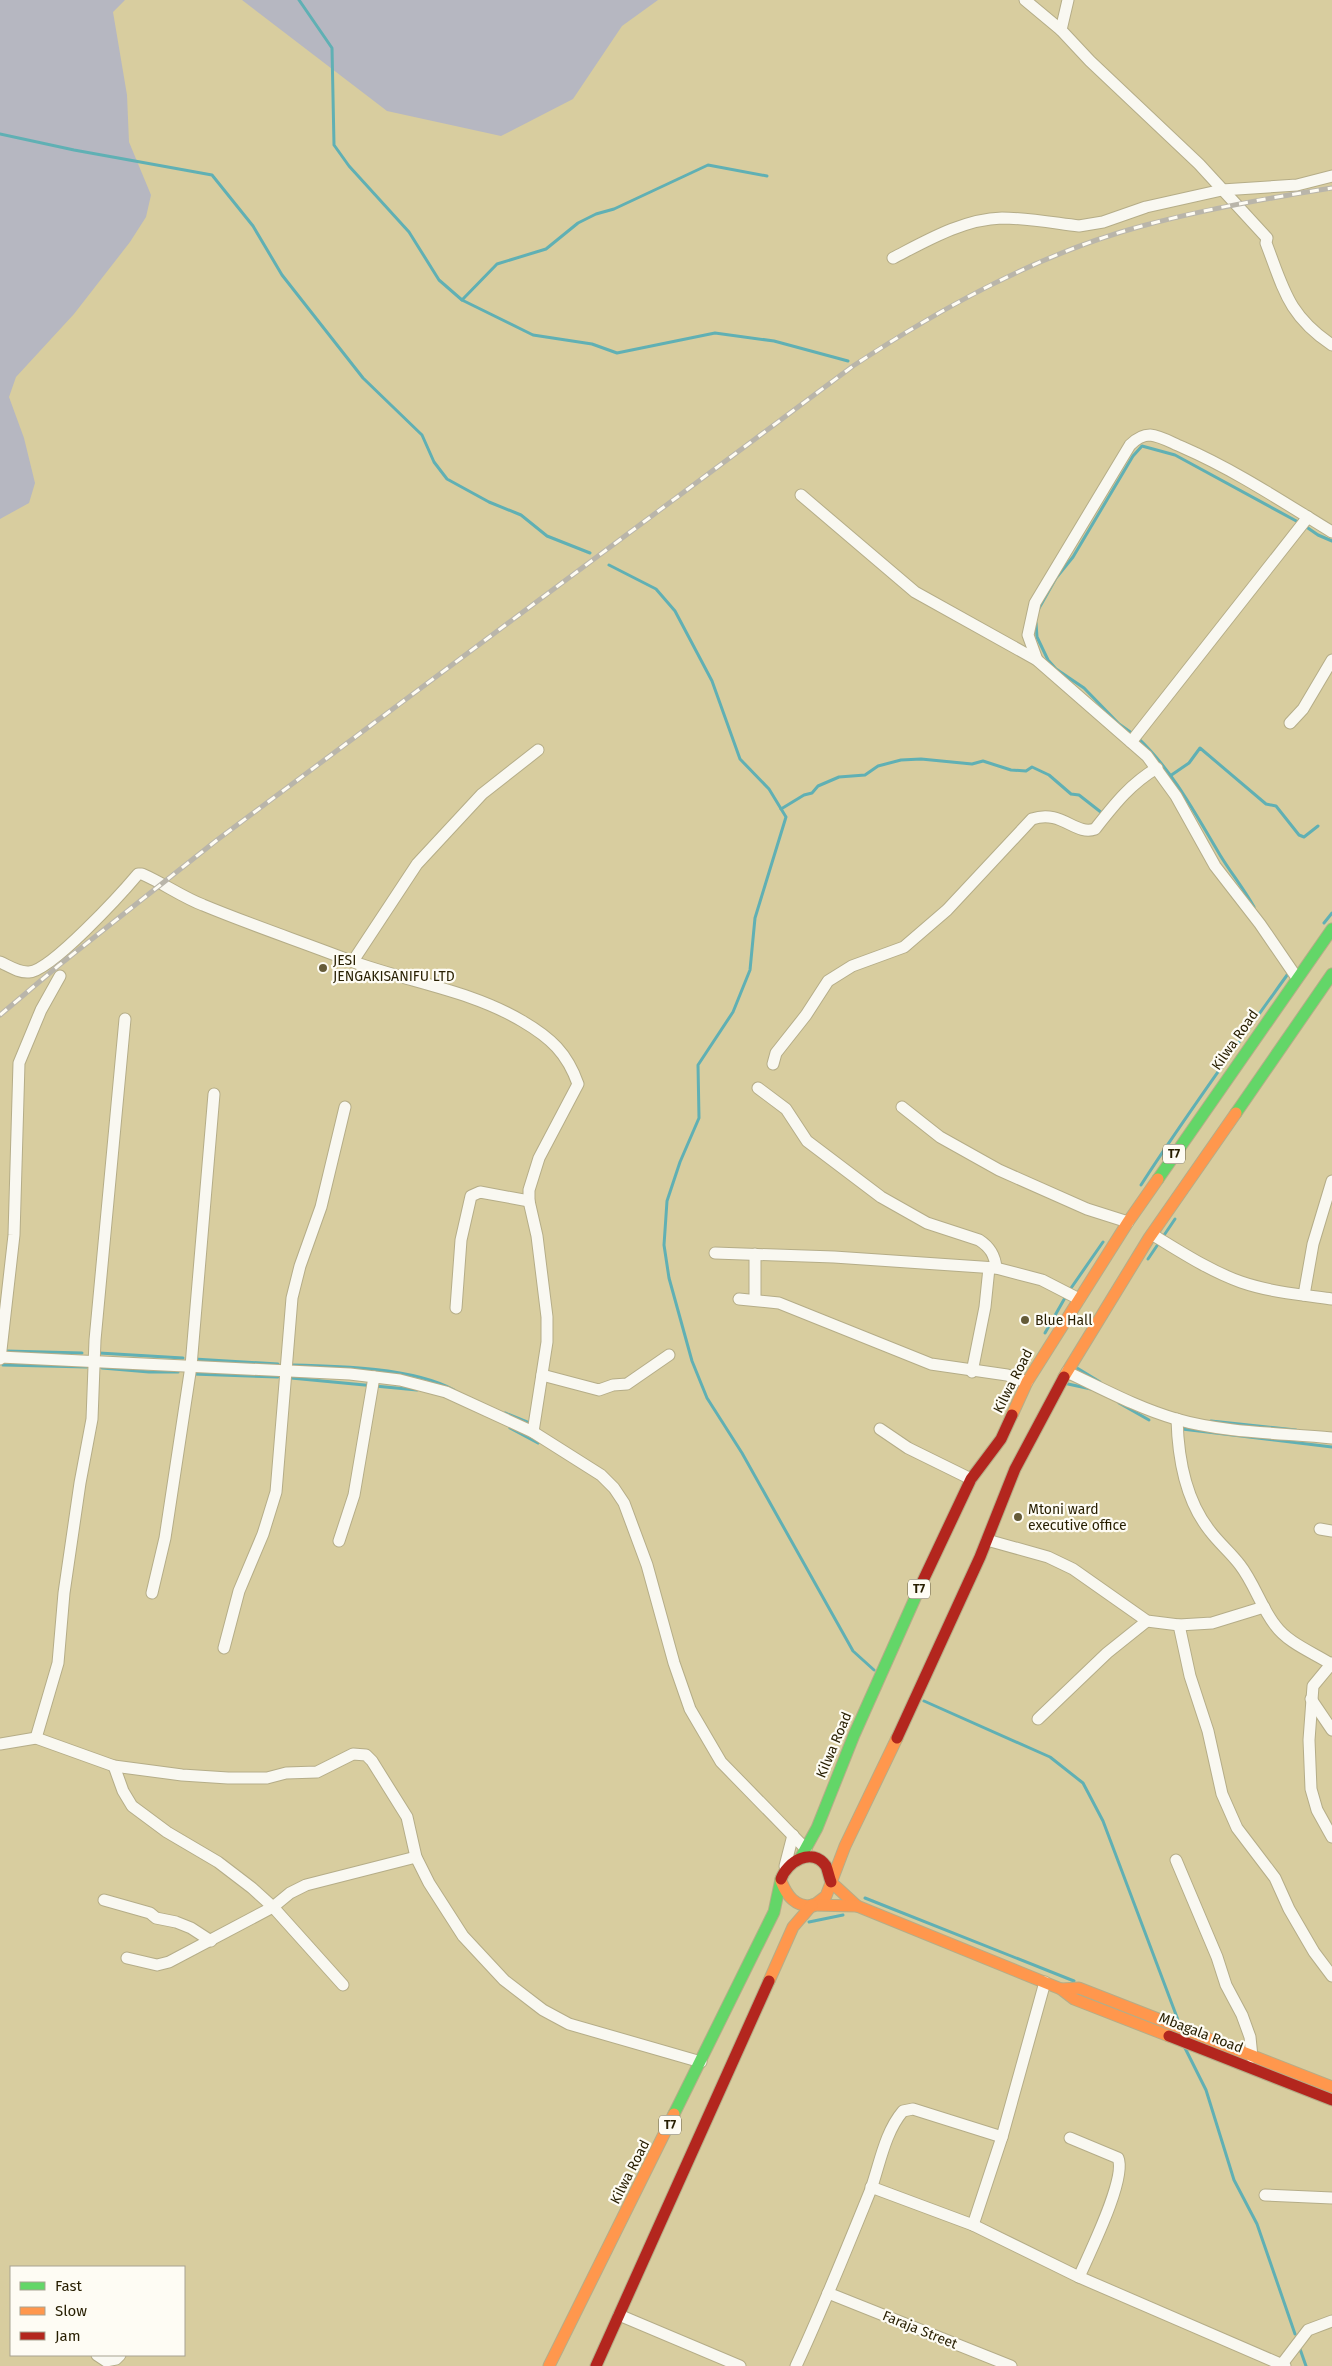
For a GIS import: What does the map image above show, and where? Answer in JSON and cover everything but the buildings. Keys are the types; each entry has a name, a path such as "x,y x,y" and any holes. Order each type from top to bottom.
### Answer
{"main road":[{"name":"Kilwa Road","path":"803,1853 817,1828 854,1735 971,1479 1001,1439 1027,1382 1128,1222 1332,928"},
{"name":"T7","path":"596,2366 793,1927 812,1905 822,1900 828,1892 847,1841 895,1745 987,1540 1018,1462 1094,1324 1332,974"},
{"name":"T7","path":"783,1876 791,1862 803,1853"},
{"path":"803,1853 820,1861 825,1866 831,1882"},
{"name":"Kilwa Road","path":"549,2366 774,1912 783,1876"},
{"path":"783,1876 784,1892 791,1901 801,1906 812,1905"},
{"name":"Mbagala Road","path":"831,1882 857,1906 1061,1989 1074,1999 1332,2100"},
{"name":"Mbagala Road","path":"812,1905 857,1906"},
{"name":"Mbagala Road","path":"1061,1989 1078,1988 1332,2087"}],"street":[{"path":"1025,0 1061,30 1090,61 1199,164 1267,238 1266,243 1285,292 1298,316 1318,336 1332,345"},
{"path":"1061,30 1068,0"},
{"path":"893,258 932,238 977,222 1001,218 1079,226 1089,225 1146,207 1222,190 1297,184 1332,176"},
{"path":"1037,660 1028,635 1034,603 1130,445 1136,439 1151,435 1205,457 1332,532"},
{"path":"801,495 916,592 1037,660 1131,742 1157,768 1176,796 1214,866 1260,924 1297,978"},
{"path":"1131,742 1308,517"},
{"path":"1290,723 1303,709 1332,660"},
{"path":"352,962 417,864 482,794 538,750"},
{"path":"773,1064 776,1053 806,1016 828,981 852,966 904,947 947,910 1032,819 1044,815 1053,816 1082,830 1089,831 1095,829 1123,793 1138,779 1157,768"},
{"path":"0,962 20,971 30,972 38,970 61,952 140,874 202,905 352,962 458,993 521,1020 561,1049 572,1066 578,1084 539,1158 531,1180 529,1202 537,1236 546,1300 547,1342 533,1432"},
{"path":"60,976 41,1010 19,1063 14,1235 0,1358 94,1360 286,1371 400,1380 446,1392 533,1432 601,1475 614,1488 624,1503 647,1566 674,1663 690,1709 721,1762 793,1835 803,1853"},
{"path":"36,1738 58,1663 65,1584 80,1483 92,1419 94,1360 125,1020"},
{"path":"758,1088 786,1109 807,1141 881,1198 927,1223 986,1245 995,1258 972,1372"},
{"path":"152,1593 165,1538 191,1366 214,1094"},
{"path":"224,1648 239,1591 263,1534 276,1492 292,1298 300,1266 321,1207 345,1107"},
{"path":"902,1107 940,1137 999,1170 1087,1209 1128,1222"},
{"path":"1304,1295 1313,1244 1332,1181"},
{"path":"456,1308 461,1240 471,1196 480,1192 529,1202"},
{"path":"1153,1235 1234,1279 1274,1291 1332,1299"},
{"path":"715,1253 834,1257 993,1268 1042,1280 1079,1299"},
{"path":"755,1254 756,1300"},
{"path":"739,1299 779,1303 875,1340 916,1360 972,1372 1007,1376 1027,1382"},
{"path":"542,1375 599,1390 612,1385 627,1384 669,1355"},
{"path":"1067,1372 1136,1405 1177,1419 1242,1430 1332,1438"},
{"path":"339,1542 354,1495 374,1377"},
{"path":"1177,1419 1180,1459 1196,1509 1209,1530 1242,1567 1275,1625 1290,1639 1332,1663 1313,1686 1309,1740 1311,1789 1317,1810 1332,1837"},
{"path":"880,1429 908,1448 971,1479"},
{"path":"1320,1529 1332,1531"},
{"path":"987,1540 1048,1557 1073,1569 1147,1622 1179,1625 1212,1623 1264,1607"},
{"path":"1038,1719 1107,1653 1147,1622"},
{"path":"1179,1625 1190,1676 1202,1707 1222,1794 1237,1828 1275,1878 1289,1910 1309,1944 1332,1976"},
{"path":"1311,1699 1332,1730"},
{"path":"0,1744 36,1738 114,1766 182,1775 267,1778 286,1773 318,1772 352,1754 366,1755 372,1760 407,1817 416,1857 429,1883 463,1936 504,1980 543,2010 569,2024 701,2062"},
{"path":"114,1766 123,1790 132,1806 167,1832 218,1862 273,1907 343,1985"},
{"path":"783,1876 793,1835"},
{"path":"127,1958 157,1965 169,1962 273,1907 290,1893 306,1886 416,1857"},
{"path":"1176,1860 1217,1957 1226,1985 1242,2015 1250,2037 1252,2057"},
{"path":"104,1900 150,1913 156,1918 176,1922 191,1928 211,1941"},
{"path":"973,2225 1002,2137 1044,1982"},
{"path":"796,2366 871,2187 895,2121 903,2111 913,2109 1002,2137"},
{"path":"1070,2138 1118,2158 1120,2164 1115,2190 1079,2276"},
{"path":"871,2187 973,2225 1079,2276 1283,2365 1308,2330 1332,2321"},
{"path":"1265,2195 1332,2198"},
{"name":"Faraja Street","path":"828,2293 1012,2366"},
{"path":"619,2315 740,2366"},
{"path":"98,2356 102,2360 111,2361 118,2356"}],"shaded area":[{"path":"0,0 125,0 113,12 127,95 129,142 151,195 146,217 130,242 74,314 16,377 9,397 24,438 35,483 29,503 0,519"},
{"path":"242,0 658,0 622,26 573,99 501,136 387,111"}],"waterway":[{"path":"299,0 332,48 334,145 349,166 409,232 439,280 462,300 533,335 592,344 617,353 715,333 774,341 848,361"},
{"path":"0,134 74,150 212,175 253,226 282,275 363,378 422,435 434,462 447,479 489,502 521,515 547,536 590,553"},
{"path":"462,300 497,264 546,249 578,223 596,214 614,209 708,165 767,176"},
{"path":"1038,610 1056,578 1073,557 1133,456 1142,446 1175,455 1300,523"},
{"path":"1305,526 1318,535 1332,541"},
{"path":"609,565 656,589 675,611 712,681 740,759 769,789 786,817 755,918 750,970 733,1012 698,1065 699,1118 680,1162 667,1201 664,1245 669,1278 692,1361 707,1398 742,1453 853,1651 874,1670"},
{"path":"1036,623 1037,637 1048,660 1056,669 1084,688 1119,724 1133,734"},
{"path":"1138,738 1173,779 1254,907"},
{"path":"1170,776 1189,763 1200,748 1266,804 1276,806 1299,835 1304,837 1318,826"},
{"path":"781,809 804,795 812,793 818,786 839,777 865,775 878,766 901,760 921,759 972,764 983,761 1011,770 1026,771 1032,767 1049,775 1071,794 1079,795 1102,813"},
{"path":"1324,923 1332,913"},
{"path":"1141,1185 1195,1104 1290,971"},
{"path":"1148,1259 1175,1219"},
{"path":"1069,1291 1103,1242"},
{"path":"1045,1333 1066,1296"},
{"path":"6,1351 82,1353"},
{"path":"99,1353 183,1358"},
{"path":"194,1359 278,1364"},
{"path":"3,1365 87,1367"},
{"path":"288,1365 351,1367 396,1372 437,1382 454,1390"},
{"path":"102,1368 149,1372 178,1372"},
{"path":"1077,1368 1100,1382"},
{"path":"192,1374 278,1377"},
{"path":"291,1378 417,1390"},
{"path":"1068,1384 1091,1389"},
{"path":"1119,1403 1149,1420"},
{"path":"505,1413 532,1424"},
{"path":"1211,1421 1296,1430"},
{"path":"510,1428 538,1443"},
{"path":"1182,1429 1332,1447"},
{"path":"924,1701 1050,1757 1083,1783 1103,1821 1178,2020"},
{"path":"865,1898 1074,1981"},
{"path":"809,1922 843,1915"},
{"path":"1185,2048 1206,2090 1234,2180 1257,2224 1295,2334"},
{"path":"1300,2349 1306,2366"}],"railway":[{"path":"0,1015 58,966 217,840 853,366 887,344 992,284 1066,251 1103,238 1142,226 1213,209 1332,188"}],"traffic: fast":[{"path":"1158,1179 1332,929"},
{"path":"1236,1113 1332,974"},
{"path":"801,1857 817,1828 854,1735 920,1587"},
{"path":"674,2114 774,1912 781,1879"}],"traffic: slow":[{"path":"1064,1377 1149,1238 1236,1113"},
{"path":"1012,1415 1027,1382 1128,1222 1158,1179"},
{"path":"781,1881 792,1900 801,1905 813,1906 826,1896 845,1846 897,1738"},
{"path":"831,1882 857,1906 1061,1989 1074,1999 1169,2036"},
{"path":"812,1905 857,1906"},
{"path":"769,1981 793,1927 812,1905"},
{"path":"1061,1989 1079,1988 1332,2087"},
{"path":"549,2366 674,2114"}],"traffic: jam":[{"path":"897,1738 980,1557 1015,1469 1064,1377"},
{"path":"920,1587 971,1479 1001,1439 1012,1415"},
{"path":"781,1879 794,1862 807,1857 814,1857 826,1866 831,1882"},
{"path":"596,2366 769,1981"},
{"path":"1169,2036 1332,2100"}],"place":[{"name":"JESI JENGAKISANIFU LTD","path":"323,968"},
{"name":"Blue Hall","path":"1025,1320"},
{"name":"Mtoni ward executive office","path":"1018,1517"}]}
